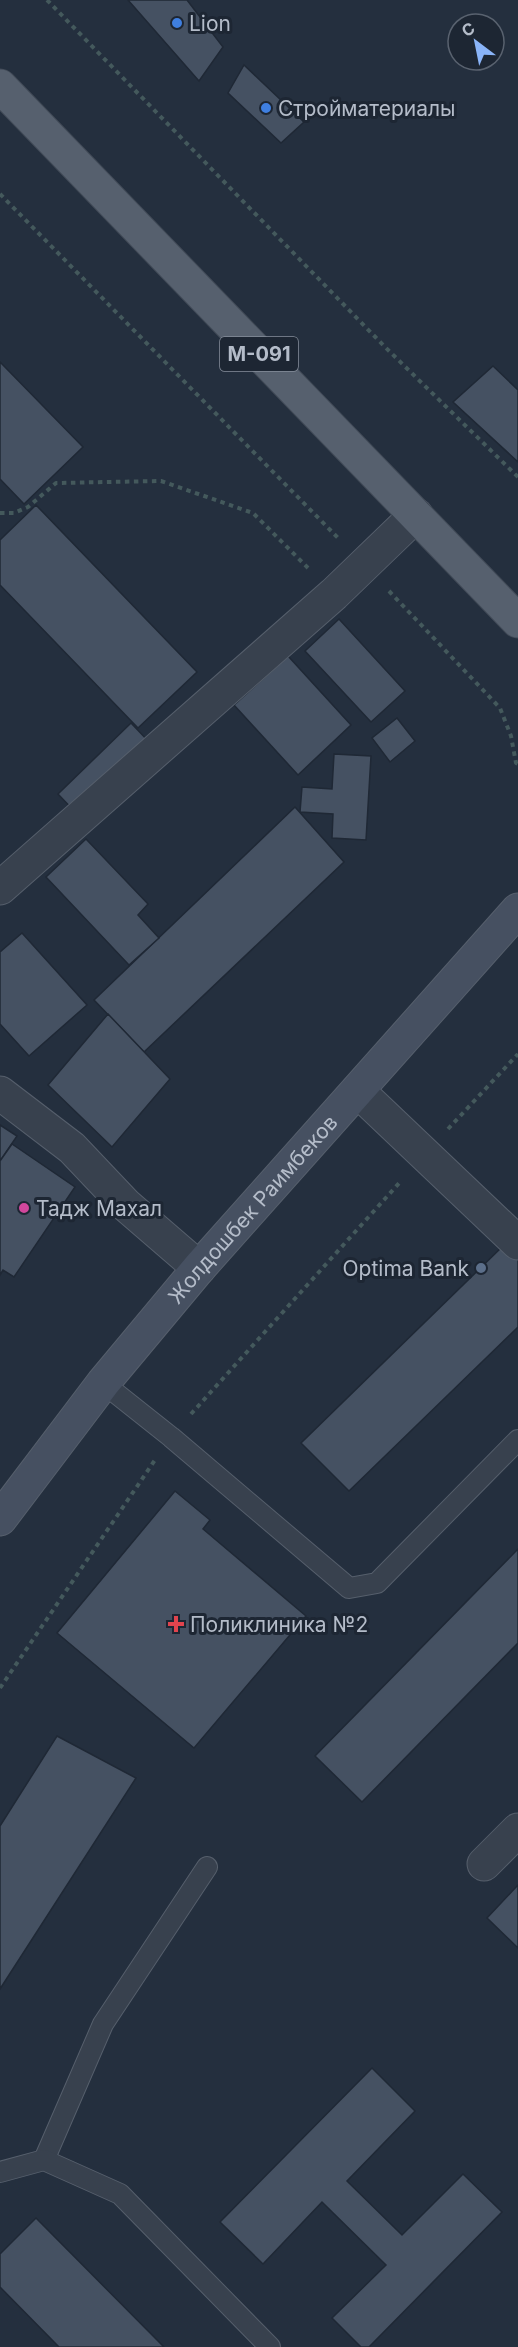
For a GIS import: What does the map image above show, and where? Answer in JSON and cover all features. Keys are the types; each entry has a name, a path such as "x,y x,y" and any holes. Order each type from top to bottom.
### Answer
{"main road":[{"name":"М-091","path":"0,86 518,621"},
{"name":"Жолдошбек Раимбеков","path":"0,1519 103,1383 198,1268 518,910"}],"street":[{"path":"0,888 334,594 416,515"},
{"path":"358,1091 518,1243"},
{"path":"0,1093 72,1148 126,1205 198,1268"},
{"path":"484,1864 518,1830"}],"lane":[{"path":"103,1383 171,1437 350,1588 377,1583 518,1440"},
{"path":"44,2160 103,2024 207,1867"},
{"path":"0,2172 44,2160 120,2194 270,2347"}],"path":[{"path":"47,0 385,347 518,477"},
{"path":"0,194 365,565 500,708 511,736 518,764"},
{"path":"0,513 15,513 27,507 56,483 161,482 254,513 334,594"},
{"path":"0,1688 171,1437 518,1054"}],"building":[{"name":"Lion","path":"128,0 187,0 223,47 199,81"},
{"name":"Стройматериалы","path":"244,65 304,122 281,143 228,93"},
{"path":"0,362 83,447 24,504 0,479"},
{"path":"493,366 518,390 518,462 453,402"},
{"path":"36,505 197,672 138,728 0,585 0,540"},
{"path":"339,619 405,691 371,722 305,651"},
{"path":"288,656 351,725 298,775 234,705"},
{"path":"397,718 415,741 390,762 372,738"},
{"path":"131,723 151,744 78,815 58,794"},
{"path":"334,754 371,756 366,840 332,838 333,814 300,812 302,787 332,789"},
{"path":"295,807 344,862 144,1052 94,1000"},
{"path":"86,839 148,904 138,915 159,938 129,965 46,877"},
{"path":"22,933 87,1005 29,1056 0,1024 0,952"},
{"path":"108,1014 170,1079 112,1147 48,1085"},
{"path":"0,1125 17,1136 0,1161"},
{"path":"12,1144 75,1187 14,1277 3,1270 0,1275 0,1161"},
{"path":"504,1245 518,1259 518,1327 349,1491 301,1443"},
{"name":"Поликлиника №2","path":"175,1491 210,1520 203,1529 306,1616 194,1748 57,1633"},
{"path":"518,1549 518,1643 362,1802 315,1756"},
{"path":"57,1736 136,1778 0,1989 0,1826"},
{"path":"518,1885 518,1948 487,1918"},
{"path":"372,2068 415,2111 347,2181 402,2235 463,2174 502,2212 369,2347 361,2347 332,2318 386,2265 322,2202 263,2264 220,2222"},
{"path":"36,2218 164,2347 59,2347 0,2287 0,2254"}],"place":[{"name":"Lion","path":"177,23"},
{"name":"Стройматериалы","path":"266,108"},
{"name":"Тадж Махал","path":"24,1208"},
{"name":"Optima Bank","path":"481,1268"},
{"name":"Поликлиника №2","path":"176,1624"}]}
